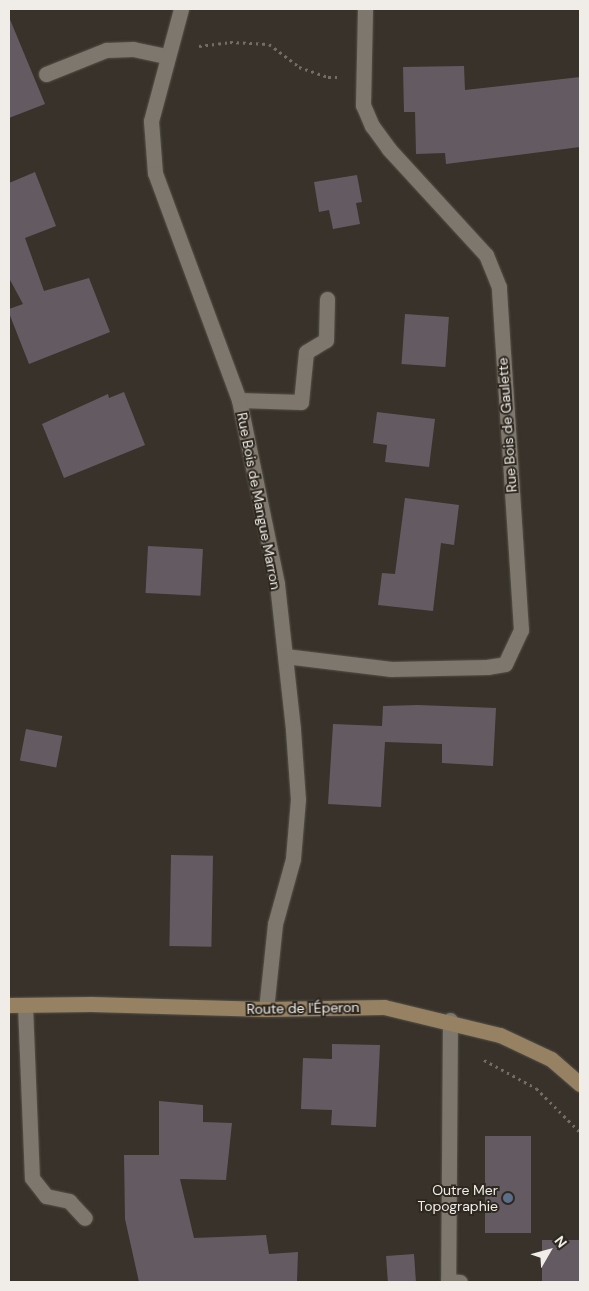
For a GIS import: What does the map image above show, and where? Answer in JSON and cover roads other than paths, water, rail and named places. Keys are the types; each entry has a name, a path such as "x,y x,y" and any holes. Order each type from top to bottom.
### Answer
{"main road":[{"name":"Route de l'Éperon","path":"9,1005 266,1009 384,1007 450,1020 500,1035 551,1059 580,1084"}],"street":[{"name":"Rue Bois de Mangue Marron","path":"181,9 166,56 151,121 156,172 239,400 277,584 298,799 293,859 275,924 266,1009"},
{"name":"Rue Bois de Gaulette","path":"285,656 391,669 487,667 505,664 520,630 498,288 486,255 389,149 372,126 363,105 365,9"},
{"path":"46,74 106,50 133,48 166,56"},
{"path":"239,400 301,402 306,352 326,340 327,299"},
{"path":"25,1005 32,1178 46,1196 69,1201 85,1218"},
{"path":"450,1020 448,1281 460,1282"}],"place":[{"name":"Outre Mer Topographie","path":"508,1198"}]}
